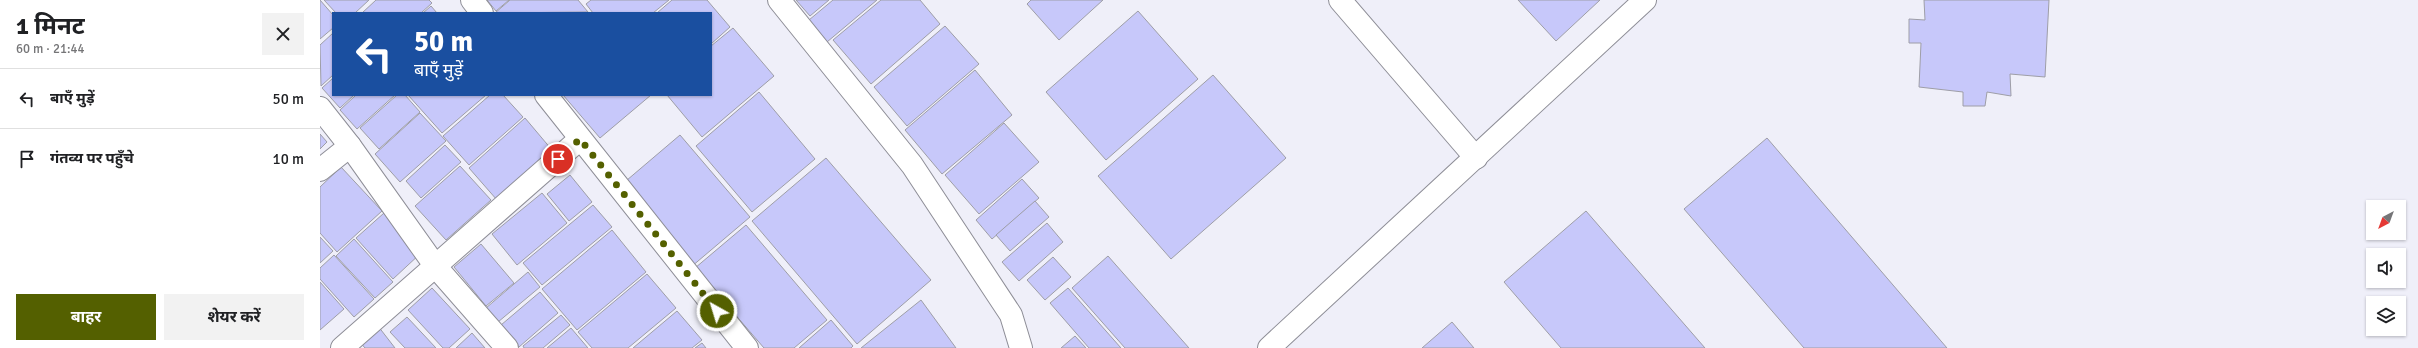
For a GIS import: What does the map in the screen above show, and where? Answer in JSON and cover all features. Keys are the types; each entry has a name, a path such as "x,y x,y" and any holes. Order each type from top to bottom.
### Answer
{"street":[{"path":"472,0 481,12"},
{"path":"779,0 912,165 1011,315 1021,348"},
{"path":"1340,0 1476,158"},
{"path":"1269,348 1646,0"},
{"path":"547,96 747,348"},
{"path":"320,108 350,146 436,267 507,348"},
{"path":"342,348 580,139"},
{"path":"320,170 350,146"}],"building":[{"path":"320,0 332,14 332,29 320,39"},
{"path":"324,0 369,0 356,12 335,12"},
{"path":"376,0 429,0 432,3 422,12 363,12"},
{"path":"487,0 509,0 496,11"},
{"path":"510,0 578,0 588,12 496,12"},
{"path":"591,0 669,0 654,12 592,12 586,4"},
{"path":"672,0 707,0 730,27 712,43 712,12 658,12"},
{"path":"796,0 829,0 810,16"},
{"path":"833,0 877,0 827,42 809,20"},
{"path":"881,0 920,0 940,24 871,84 833,40"},
{"path":"1031,0 1103,0 1059,40 1027,4"},
{"path":"1518,0 1600,0 1556,41"},
{"path":"1924,0 2049,0 2045,77 2010,74 2011,96 1987,92 1985,106 1963,106 1963,92 1919,87 1921,43 1909,43 1909,19 1925,20"},
{"path":"431,6 436,12 424,12"},
{"path":"1138,11 1198,79 1106,160 1046,92"},
{"path":"945,26 979,64 907,126 874,87"},
{"path":"733,28 774,76 702,137 668,96 712,96 712,45"},
{"path":"332,34 332,76 321,86 320,45"},
{"path":"975,70 1012,115 942,174 905,130"},
{"path":"1213,75 1286,158 1171,259 1098,176"},
{"path":"332,79 332,96 353,96 340,108 322,88"},
{"path":"759,92 815,159 752,212 696,146"},
{"path":"355,96 394,96 357,129 340,110"},
{"path":"396,96 406,96 420,112 379,149 360,128"},
{"path":"409,96 485,96 442,133"},
{"path":"489,96 504,96 523,117 469,165 443,136"},
{"path":"564,96 650,96 600,138"},
{"path":"420,113 446,141 400,182 375,154"},
{"path":"525,118 552,150 497,200 469,168"},
{"path":"1004,123 1039,162 979,214 945,175"},
{"path":"320,134 327,142 320,149"},
{"path":"680,135 750,217 691,267 620,186"},
{"path":"1767,138 1947,348 1804,348 1684,209"},
{"path":"445,145 461,162 421,198 406,181"},
{"path":"826,158 931,280 857,344 752,221"},
{"path":"460,166 491,200 446,240 415,206"},
{"path":"341,167 382,211 337,252 320,233 320,187"},
{"path":"570,175 592,202 569,221 547,194"},
{"path":"1022,179 1039,198 992,239 976,220"},
{"path":"542,193 567,223 517,265 492,234"},
{"path":"1035,201 1049,217 1010,251 996,235"},
{"path":"593,205 612,227 542,285 523,263"},
{"path":"1586,211 1705,348 1561,348 1504,282"},
{"path":"384,213 421,253 393,279 356,238"},
{"path":"1047,223 1063,242 1019,281 1002,262"},
{"path":"746,225 827,320 794,348 764,348 695,268"},
{"path":"612,230 646,272 577,330 542,289"},
{"path":"320,237 333,251 320,263"},
{"path":"354,239 393,282 375,298 336,256"},
{"path":"481,244 514,283 486,306 454,267"},
{"path":"334,255 374,299 354,317 320,279 320,268"},
{"path":"1108,256 1189,348 1125,348 1072,288"},
{"path":"1053,257 1071,277 1045,300 1027,280"},
{"path":"528,272 540,287 498,322 486,308"},
{"path":"647,274 676,308 628,348 592,348 578,332"},
{"path":"320,282 344,309 320,330"},
{"path":"432,288 470,329 449,348 443,348 408,310"},
{"path":"1068,288 1121,348 1089,348 1050,303"},
{"path":"540,292 558,313 519,347 501,325"},
{"path":"921,300 956,348 861,348"},
{"path":"677,311 702,340 692,348 633,348"},
{"path":"561,315 570,325 543,348 524,348 523,346"},
{"path":"407,317 436,348 405,348 390,332"},
{"path":"831,320 853,346 851,348 799,348"},
{"path":"1452,322 1474,348 1422,348"},
{"path":"378,326 395,348 365,348 359,341"},
{"path":"571,328 588,348 547,348"},
{"path":"472,333 485,348 456,348"},
{"path":"1075,336 1086,348 1061,348"},
{"path":"702,343 706,348 695,348"}],"route":[{"path":"558,159 580,139 717,311"}]}
